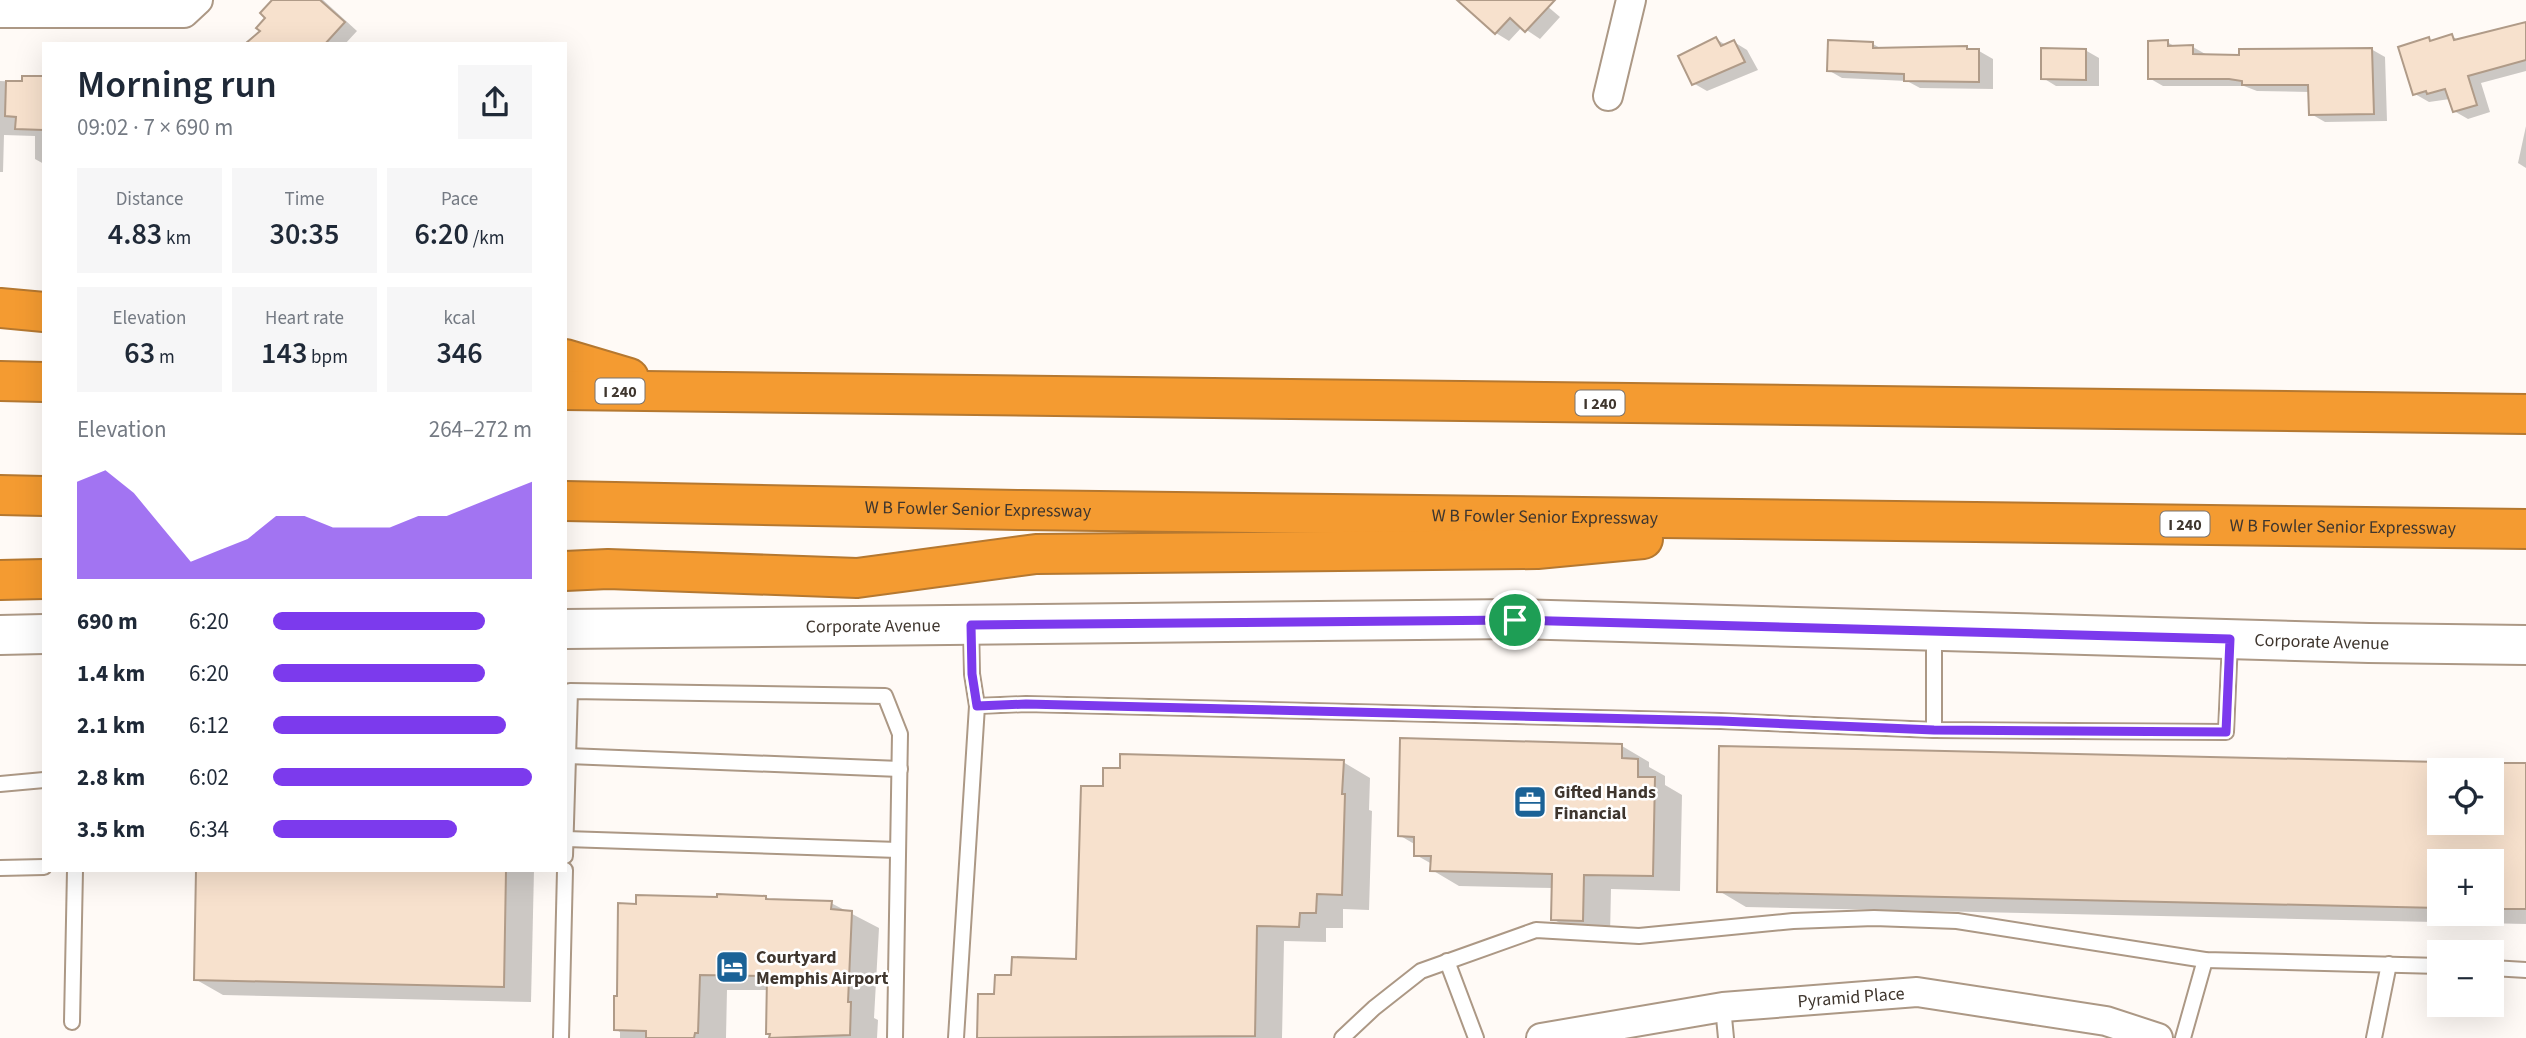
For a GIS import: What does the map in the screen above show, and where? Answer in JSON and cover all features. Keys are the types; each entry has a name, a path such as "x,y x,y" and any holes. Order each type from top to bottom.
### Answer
{"highway":[{"path":"0,308 42,312"},
{"path":"567,360 675,392"},
{"path":"0,381 42,382"},
{"name":"I 240","path":"567,390 2526,414"},
{"path":"0,495 42,495"},
{"name":"W B Fowler Senior Expressway","path":"567,501 1022,510 2526,529"},
{"path":"567,571 608,569 857,578 1036,554 1537,549 1844,520"},
{"path":"0,580 42,579"}],"street":[{"path":"0,13 184,13 198,0"},
{"path":"1608,96 1631,0"},
{"name":"Corporate Avenue","path":"567,629 1515,620 2526,645"},
{"path":"0,635 42,634"},
{"name":"Pyramid Place","path":"1541,1038 1723,1007 1917,992 2106,1021 2158,1038"}],"lane":[{"path":"957,1038 977,706 972,674 971,625"},
{"path":"1934,631 1934,730"},
{"path":"977,706 1026,704 1554,716 1934,730 2226,732 2230,639"},
{"path":"567,798 570,691 885,696 900,734 895,1038"},
{"path":"568,756 900,769"},
{"path":"0,784 42,780"},
{"path":"567,839 898,850"},
{"path":"0,868 42,867"},
{"path":"72,1022 75,872"},
{"path":"561,1038 565,872"},
{"path":"1342,1038 1374,1008 1421,971 1536,930 1639,936 1793,921 1874,918 1957,921 2205,960 2427,965"},
{"path":"2183,1038 2205,960"},
{"path":"1447,961 1476,1038"},
{"path":"2374,1038 2389,964"},
{"path":"2504,969 2526,970"},
{"path":"1723,1007 1726,1038"}],"building":[{"path":"272,0 320,0 345,22 327,42 247,42 260,31 256,28 265,18 260,13"},
{"path":"1457,0 1555,0 1525,32 1510,18 1495,34"},
{"path":"2526,22 2526,60 2468,76 2477,105 2453,112 2445,89 2413,95 2398,47 2429,37 2430,41 2452,34 2454,40"},
{"path":"1716,37 1721,46 1734,40 1745,62 1692,85 1678,56"},
{"path":"1828,40 1873,42 1873,48 1967,46 1967,49 1979,49 1979,82 1904,81 1904,74 1827,71"},
{"path":"2168,40 2168,46 2193,45 2193,54 2239,55 2239,49 2372,48 2374,114 2309,115 2308,85 2242,85 2242,81 2229,79 2148,79 2148,41"},
{"path":"2041,48 2086,49 2086,80 2041,79"},
{"path":"22,76 42,76 42,130 15,129 16,117 5,116 6,81 22,81"},
{"path":"1400,738 1622,744 1622,758 1638,759 1638,777 1655,777 1653,876 1584,875 1583,921 1551,920 1552,874 1430,871 1431,856 1414,856 1414,837 1398,836"},
{"path":"1719,746 2427,762 2427,835 2504,835 2504,763 2526,763 2526,909 2504,909 2504,849 2427,849 2427,908 1717,892"},
{"path":"1120,754 1344,760 1342,895 1317,894 1316,913 1300,913 1299,927 1257,926 1255,1036 977,1038 978,994 994,994 995,975 1011,975 1012,957 1076,959 1081,786 1103,786 1103,768 1120,768"},
{"path":"196,872 506,872 504,987 194,980"},
{"name":"Courtyard Memphis Airport","path":"717,894 832,901 831,909 852,911 848,1002 851,1002 850,1035 769,1038 770,1034 766,1034 767,976 700,975 698,1033 695,1033 694,1038 646,1038 646,1031 614,1030 618,903 636,904 636,895 717,897"}],"place":[{"name":"Gifted Hands Financial","path":"1530,802"},
{"name":"Courtyard Memphis Airport","path":"732,967"}],"route":[{"path":"1515,620 2230,639 2226,732 1934,730 1554,716 1026,704 977,706 972,674 971,625 1515,620"}]}
